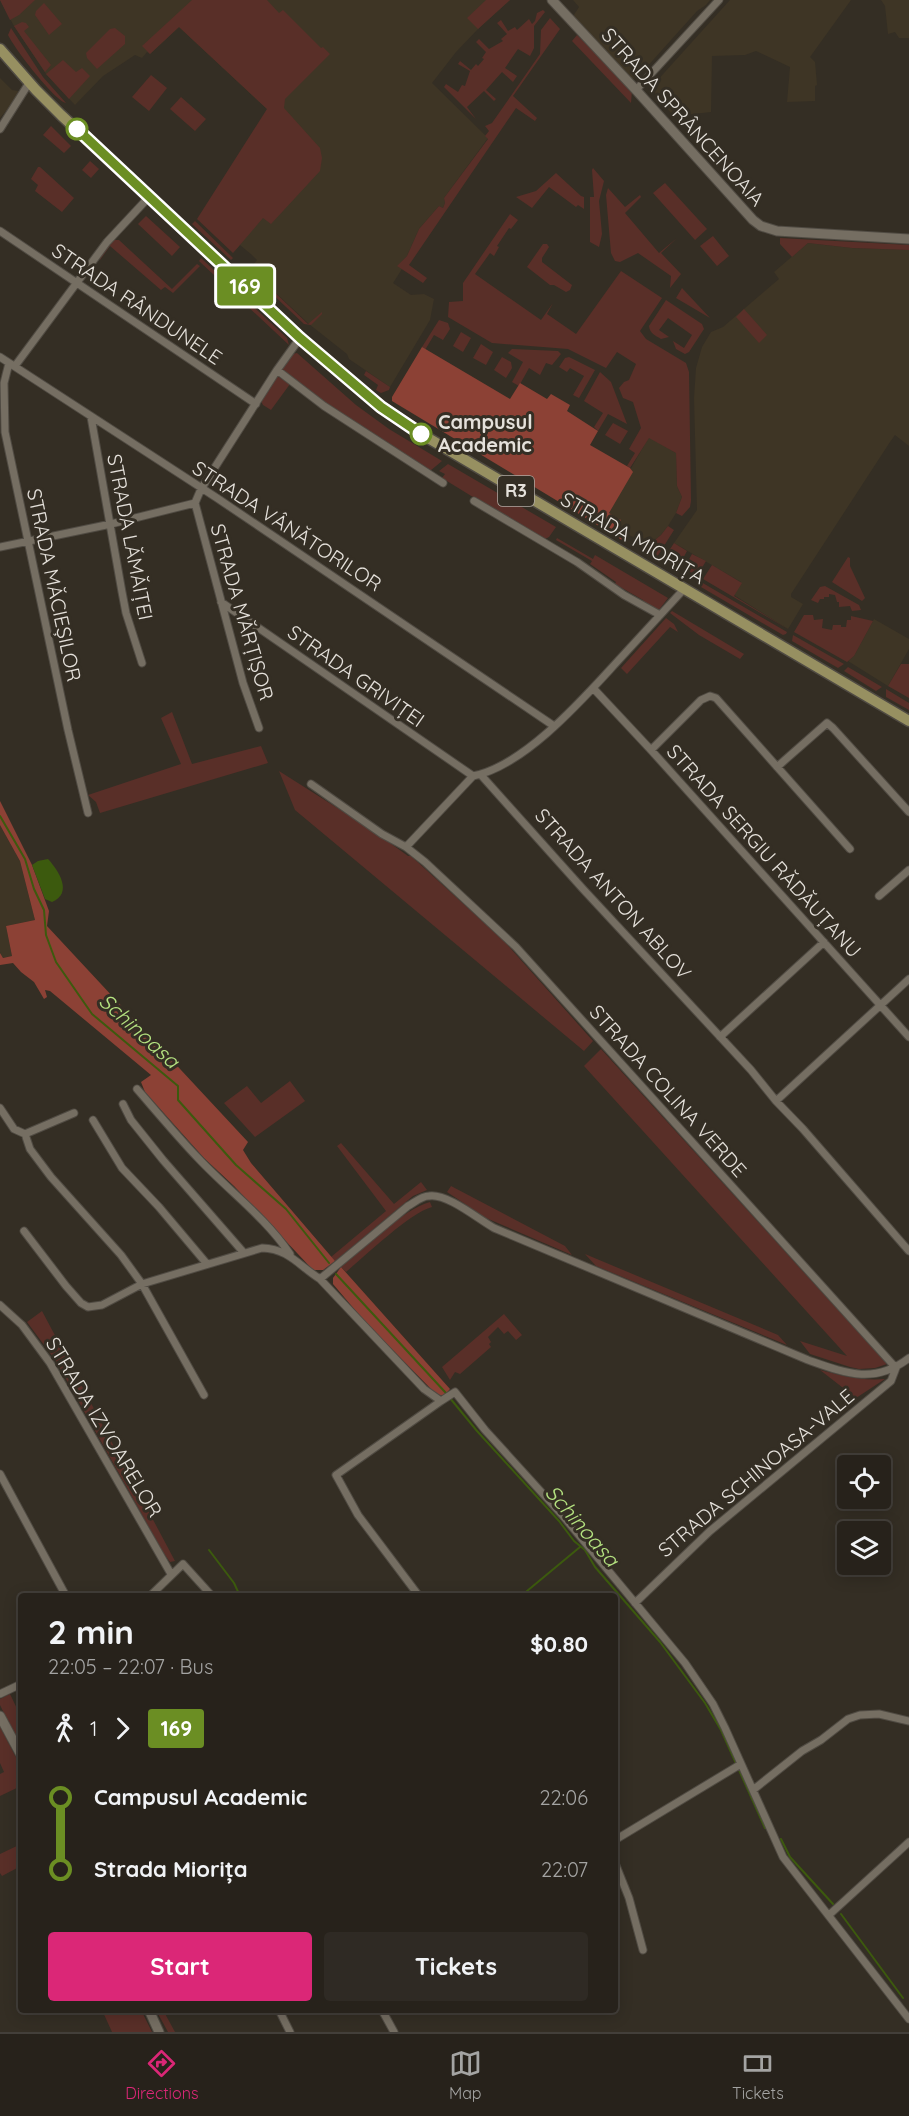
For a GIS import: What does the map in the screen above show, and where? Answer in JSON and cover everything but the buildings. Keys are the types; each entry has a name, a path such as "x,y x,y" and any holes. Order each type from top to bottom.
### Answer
{"main road":[{"name":"STRADA MIORIȚA","path":"0,40 3,52 29,82 300,338 372,400 402,422 909,721"}],"street":[{"name":"STRADA SPRÂNCENOAIA","path":"552,0 761,226 777,231 909,239"},
{"path":"636,90 719,0"},
{"path":"0,129 29,82"},
{"path":"12,364 107,242 149,197"},
{"name":"STRADA RÂNDUNELE","path":"0,231 256,404"},
{"path":"0,547 111,524 195,503 201,489 300,338"},
{"name":"STRADA VÂNĂTORILOR","path":"0,357 309,560 554,726"},
{"name":"STRADA MĂCIEȘILOR","path":"12,364 4,383 5,432 68,730 88,813"},
{"path":"277,370 324,406 443,483"},
{"name":"STRADA LĂMĂIȚEI","path":"91,417 126,613 142,663"},
{"path":"474,501 577,562 624,595 660,615"},
{"name":"STRADA MĂRȚIȘOR","path":"195,503 243,683 259,728"},
{"path":"311,784 382,834 406,847 477,775 523,751 554,726 593,688 685,588"},
{"name":"STRADA GRIVIȚEI","path":"221,602 477,775"},
{"name":"STRADA SERGIU RĂDĂUȚANU","path":"593,688 909,1037"},
{"path":"651,750 701,700 711,696 720,700 850,849"},
{"path":"777,767 827,723 909,812"},
{"name":"STRADA ANTON ABLOV","path":"477,775 752,1070 776,1101 909,1251"},
{"name":"STRADA COLINA VERDE","path":"406,847 516,947 896,1368"},
{"path":"879,896 909,870"},
{"path":"720,1037 824,942"},
{"path":"776,1101 909,979"},
{"path":"137,1089 198,1158 243,1200 279,1239 291,1257"},
{"path":"123,1104 131,1120 163,1160 244,1253"},
{"path":"0,1108 14,1129 25,1134 74,1113"},
{"path":"93,1120 122,1168 207,1264"},
{"path":"25,1134 30,1149 51,1177 121,1255 142,1284 204,1395"},
{"path":"320,1279 408,1206 422,1198 435,1196 448,1200 503,1232 808,1360 857,1374 872,1374 896,1368 909,1358"},
{"path":"24,1231 66,1286 81,1303 88,1307 102,1305 142,1284 262,1248 276,1249 291,1257 320,1279 424,1389 444,1399"},
{"name":"STRADA IZVOARELOR","path":"0,1305 22,1325 50,1363 171,1574"},
{"name":"STRADA SCHINOASA-VALE","path":"635,1603 710,1531 891,1381 896,1368"},
{"path":"417,1593 358,1515 336,1474 455,1392 485,1430 563,1516 685,1663 713,1704 738,1766 753,1790 783,1857 909,2019"},
{"path":"0,1474 64,1593"},
{"path":"153,1593 183,1564 209,1593"},
{"path":"0,1694 18,1685"},
{"path":"753,1790 801,1750 821,1740 848,1719 860,1715 879,1714 909,1722"},
{"path":"0,1716 18,1749"},
{"path":"618,1838 738,1766"},
{"path":"829,1915 909,1842"},
{"path":"618,1871 643,1950"},
{"path":"150,2013 159,2032"},
{"path":"280,2013 290,2032"},
{"path":"384,2013 394,2032"}],"shaded area":[{"path":"0,0 510,0 456,52 432,83 488,138 444,198 443,208 439,206 419,229 407,256 398,266 402,269 393,283 411,295 424,294 434,299 430,320 390,387 349,359 347,354 309,324 250,269 257,260 252,255 240,245 235,251 267,109 179,27 150,54 147,52 142,58 135,55 103,76 75,105 46,74 14,26"},
{"path":"0,0 35,0 10,20"},
{"path":"192,0 267,0 279,13 283,10 330,54 285,99 284,108 320,148 322,158 320,171 271,224 263,218 233,253 197,219 267,109 179,27 150,54 142,46"},
{"path":"486,0 510,0 478,29 467,18"},
{"path":"573,0 710,0 697,11 636,79 632,78 572,18 579,7"},
{"path":"730,0 851,0 810,57 815,62 817,85 815,86 815,101 787,102 790,67 756,51 745,55 712,56 711,112 676,116 657,97 653,89 655,83"},
{"path":"881,0 909,0 909,38 899,38 895,32 888,34 885,6"},
{"path":"44,3 62,24 49,35 35,15"},
{"path":"543,10 545,12 534,26 534,48 530,56 518,49 505,68 517,76 513,82 502,72 486,90 496,99 494,101 484,91 467,107 476,119 444,87 446,84 458,92 462,85 465,86 470,71 458,64 460,61 471,70 484,59 482,58 486,52 476,42 479,39 489,49 503,41 501,39 507,34 497,23 501,20 508,31 515,27 517,30 529,19 532,24 537,13"},
{"path":"550,18 560,29 513,96 537,118 535,121 516,108 409,265 427,278 423,283 397,266 407,256 419,229 439,206 443,208 444,198 488,139 485,136 489,131 485,126 492,123 540,54 541,30"},
{"path":"22,22 29,27 24,31 51,65 45,72 14,26"},
{"path":"11,28 43,77 66,103 44,84 18,51 8,35"},
{"path":"115,28 125,36 125,44 97,69 87,58 86,53 110,29"},
{"path":"577,35 632,90 631,103 572,41"},
{"path":"63,60 76,72 82,68 90,76 69,99 46,74"},
{"path":"151,75 167,88 149,111 132,97"},
{"path":"0,78 12,90 18,91 17,98 0,118"},
{"path":"181,97 206,119 195,131 170,109"},
{"path":"51,126 71,146 64,153 43,135"},
{"path":"90,161 99,169 91,178 82,170"},
{"path":"38,167 74,198 62,212 35,191 38,185 31,179"},
{"path":"593,168 604,181 599,201 602,234 599,247 590,242 590,197 594,197"},
{"path":"556,173 584,197 584,209 578,205 576,207 549,187 532,208 516,197 536,191"},
{"path":"665,183 707,229 695,240 653,193"},
{"path":"608,188 625,207 640,195 641,197 625,213 659,253 677,238 661,253 681,274 670,288 671,276 638,253 620,262 615,261 611,253 606,195"},
{"path":"510,214 518,220 511,229 509,228 497,246 499,247 494,256 490,253 475,274 541,320 553,303 547,314 576,334 621,271 662,298 640,331 646,339 686,363 689,372 691,501 690,507 682,516 676,513 682,497 677,486 676,453 649,438 630,468 627,466 635,453 629,449 641,428 633,402 623,398 619,388 629,380 636,364 617,352 606,368 568,349 492,343 448,317 449,302 463,301 463,283"},
{"path":"146,216 180,247 172,256 138,224"},
{"path":"195,221 233,258 231,260 192,224"},
{"path":"713,236 729,256 717,266 700,246"},
{"path":"780,238 909,245 909,250 852,248 808,243 792,257 780,244"},
{"path":"119,240 172,289 197,264 200,266 173,293 165,287 161,290 110,246 100,260 99,257 108,244"},
{"path":"808,243 852,248 909,250 909,446 895,435 890,442 791,594 791,597 803,604 788,629 734,595 741,582 674,543 697,510 694,398 696,368 702,347 711,332 723,327 779,279 774,272"},
{"path":"543,244 549,247 542,262 572,285 570,290 566,292 550,285 527,267"},
{"path":"201,258 287,338 289,345 199,261"},
{"path":"250,269 308,324 322,312 322,314 311,325 304,324 249,272"},
{"path":"682,288 710,318 676,298"},
{"path":"666,300 702,324 704,329 689,352 685,354 676,349 673,341 684,348 692,335 668,318 659,330 669,337 661,339 650,331 649,326"},
{"path":"744,309 767,335 759,343 736,317"},
{"path":"439,320 448,323 450,329 443,340 434,335 425,350 422,347"},
{"path":"461,332 471,338 463,352 453,346"},
{"path":"481,344 493,352 486,365 473,358"},
{"path":"422,347 510,399 520,383 547,399 551,394 570,405 567,411 598,431 590,445 633,472 609,513 621,520 616,528 628,534 625,539 622,540 392,401 392,397"},
{"path":"512,349 558,351 561,354 552,365 546,363 540,375 529,368 519,386 512,382 523,362 508,353"},
{"path":"297,353 356,405 389,429 442,461 430,471 328,406 281,371 292,354"},
{"path":"502,357 511,362 512,368 506,378 494,370"},
{"path":"569,357 595,370 579,398 573,395 584,376 570,368 567,372 559,367 565,358"},
{"path":"366,371 390,387 389,390 381,393 376,390 378,385 364,375"},
{"path":"600,372 611,382 627,424 608,414 598,431 594,427 603,413 584,401"},
{"path":"277,376 290,384 271,410 261,401"},
{"path":"613,423 628,431 620,444 605,435"},
{"path":"649,437 676,453 677,486 682,497 668,526 648,545 616,528 609,513"},
{"path":"448,464 556,527 549,537 543,540 442,478 445,474 439,471"},
{"path":"668,526 674,530 657,557 654,559 641,551 661,535"},
{"path":"557,538 593,559 595,555 668,598 658,611 645,605 643,600 615,584 616,582 590,564 592,561 556,540"},
{"path":"674,543 687,551 679,566 665,557"},
{"path":"692,554 706,561 697,576 684,568"},
{"path":"848,557 865,598 862,601 832,582"},
{"path":"712,565 742,583 734,596 788,629 703,579"},
{"path":"701,582 787,632 786,634 783,635 701,587"},
{"path":"825,586 859,605 861,610 852,611 850,606 839,607 835,595 829,594 829,597 820,599 818,603 811,600 820,587"},
{"path":"672,611 744,654 740,659 699,635 670,613"},
{"path":"804,615 813,615 814,620 823,619 822,628 832,630 833,625 846,627 847,620 851,620 851,616 873,621 854,656 847,662 794,632"},
{"path":"666,618 674,624 678,632 670,627 627,674 621,668"},
{"path":"874,619 909,639 909,649 888,686 848,661 854,656"},
{"path":"793,635 844,664 838,668 792,641"},
{"path":"901,664 909,664 909,698 888,686"},
{"path":"848,667 882,687 876,691 844,671"},
{"path":"886,689 909,703 909,710 886,697"},
{"path":"172,712 192,764 261,746 268,763 100,813 96,802 88,795 181,764 161,718"},
{"path":"279,771 411,856 504,941 593,1041 584,1051 295,810"},
{"path":"0,801 32,865 49,911 47,926 248,1142 243,1150 251,1163 335,1261 323,1270 313,1270 234,1186 204,1158 145,1092 141,1082 151,1075 50,991 45,990 47,997 44,999 34,982 13,963 0,965 0,953 3,958 12,956 6,926 35,920 20,861 0,825"},
{"path":"0,825 20,861 35,920 6,926 12,956 2,958 0,952"},
{"path":"48,859 60,876 63,888 62,893 52,902 45,899 32,865"},
{"path":"601,1049 887,1364 875,1368 859,1369 810,1354 800,1341 847,1356 584,1066"},
{"path":"290,1081 305,1101 255,1137 224,1103 247,1086 261,1103"},
{"path":"341,1143 394,1204 421,1182 427,1190 413,1196 335,1261 331,1257 386,1211 337,1146"},
{"path":"451,1186 565,1246 572,1255 486,1218 447,1192"},
{"path":"430,1202 432,1207 412,1217 346,1272 341,1267 396,1221 419,1206"},
{"path":"585,1254 778,1335 787,1345 596,1266"},
{"path":"341,1267 450,1389 444,1396 436,1394 366,1323 333,1284 333,1278"},
{"path":"42,1311 175,1561 170,1562 163,1552 56,1361 27,1322"},
{"path":"504,1314 522,1335 516,1340 508,1331 504,1334 498,1327 488,1337 491,1347 460,1374 455,1372 450,1380 442,1367"},
{"path":"820,1370 860,1379 885,1379 856,1398"},
{"path":"10,1694 18,1711 18,1741 0,1705 0,1699"},
{"path":"0,1727 18,1761 18,1787 0,1796 0,1774 4,1772 0,1763"},
{"path":"18,1845 18,1868 2,1876 0,1854"},
{"path":"103,2013 142,2013 152,2032 112,2032"},
{"path":"158,2013 165,2013 175,2032 168,2032"}],"waterway":[{"name":"Schinoasa","path":"0,816 25,859 34,889 44,910 46,935 56,962 92,1014 178,1086 178,1100 236,1165 286,1209 329,1263"},
{"name":"Schinoasa","path":"336,1274 445,1392 574,1541 585,1550 595,1567 618,1593"},
{"path":"525,1593 580,1547"},
{"path":"209,1550 234,1583 239,1593"},
{"name":"Schinoasa","path":"618,1594 660,1642 705,1703 721,1730 765,1828"},
{"name":"Schinoasa","path":"781,1839 790,1857 833,1904"},
{"name":"Schinoasa","path":"841,1914 903,1998"}],"bus line":[{"name":"169","path":"77,129 300,338 381,407 421,434"}],"place":[{"name":"Campusul Academic","path":"421,434"}]}
